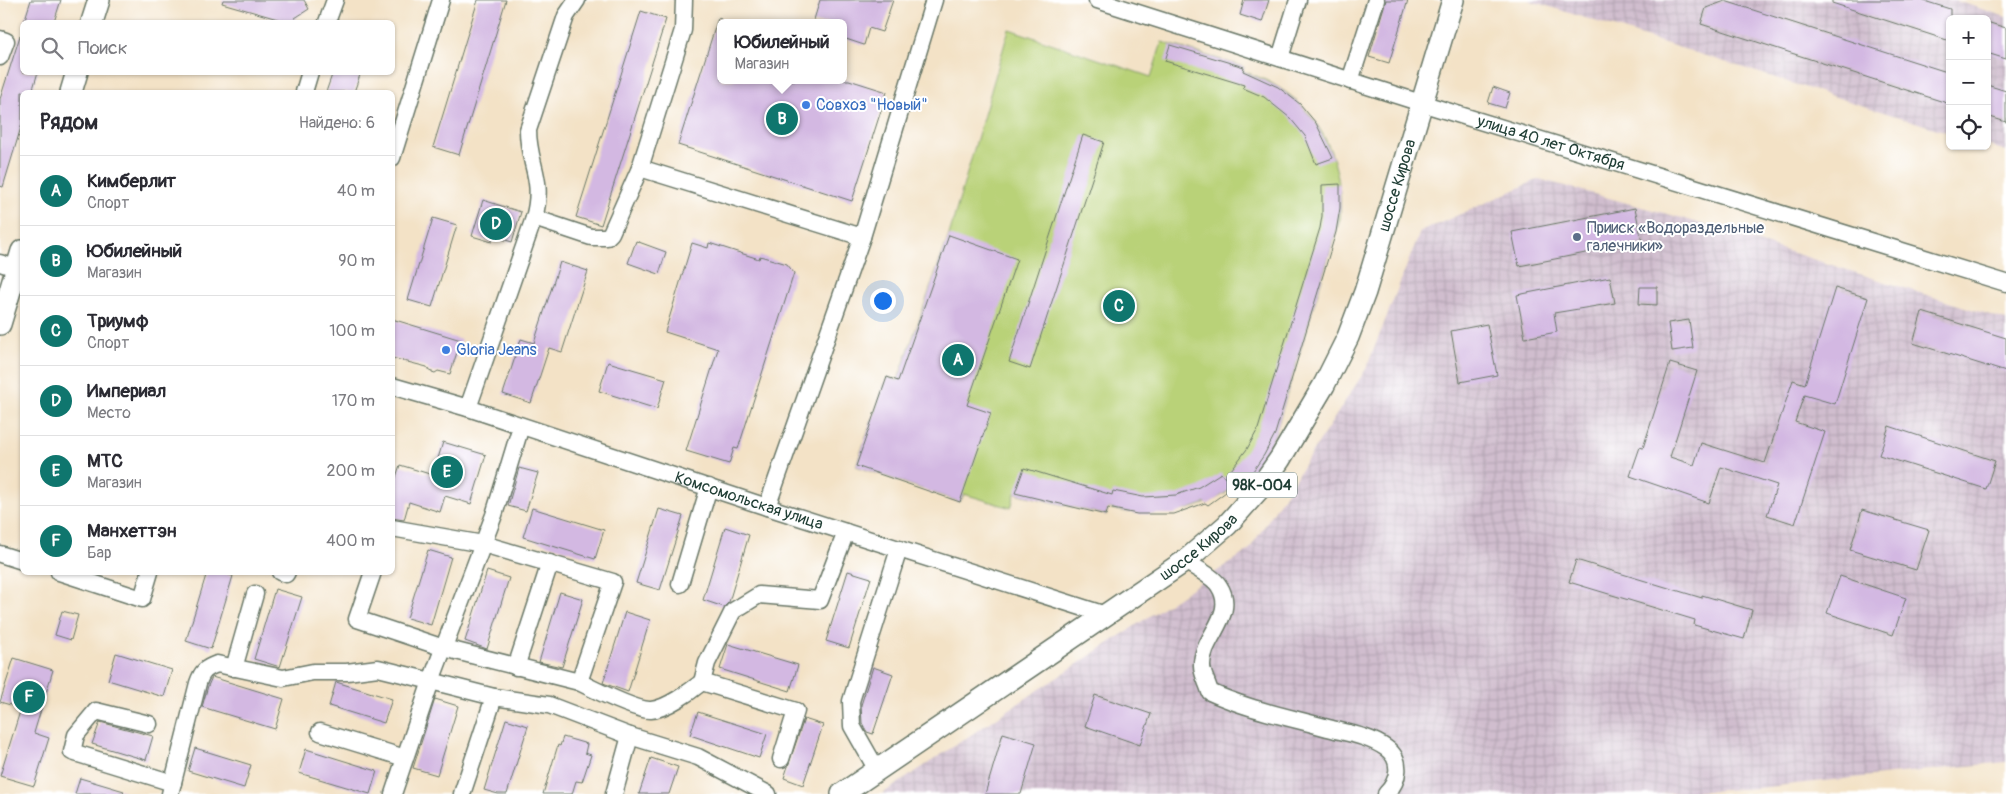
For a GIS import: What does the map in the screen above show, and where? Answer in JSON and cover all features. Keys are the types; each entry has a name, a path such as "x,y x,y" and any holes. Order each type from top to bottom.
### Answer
{"main road":[{"path":"93,20 99,0"},
{"name":"шоссе Кирова","path":"842,794 1185,561 1227,525 1259,489 1280,459 1337,360 1366,292 1453,0"},
{"path":"72,90 76,75"},
{"path":"0,324 16,263"}],"street":[{"path":"328,20 334,0"},
{"path":"395,148 440,0"},
{"path":"468,408 534,218 539,197 539,181 528,139 528,130 566,16 577,0"},
{"path":"534,218 591,237 606,237 614,226 640,168 683,30 684,0"},
{"path":"767,507 862,237 934,0"},
{"name":"улица 40 лет Октября","path":"1098,0 1142,7 1280,58 1350,81 2006,283"},
{"path":"1280,58 1298,0"},
{"path":"1350,81 1376,0"},
{"path":"0,39 6,40 0,57"},
{"path":"305,90 309,75"},
{"path":"640,168 862,237"},
{"name":"Комсомольская улица","path":"395,387 468,408 767,507 1106,615"},
{"path":"393,794 431,682 494,515 521,426"},
{"path":"680,584 708,487"},
{"path":"395,529 483,544 613,582 579,682"},
{"path":"372,575 357,619 444,648 579,682 622,702 651,710 684,696 702,682 707,664 733,611 759,595 820,600 846,532"},
{"path":"877,770 852,726 851,701 899,548"},
{"path":"0,554 20,560"},
{"path":"1185,561 1219,585 1226,604 1222,618 1206,646 1202,666 1210,692 1233,702 1364,737 1387,748 1396,760 1398,773 1392,788 1386,794"},
{"path":"516,667 550,563"},
{"path":"68,575 142,599 149,575"},
{"path":"234,668 255,594"},
{"path":"149,724 96,711 76,735 72,752 171,788 201,672 217,664 284,678 313,672 347,672 378,668 494,697 548,705 630,736 698,757 768,794"},
{"path":"702,682 796,711 781,759"},
{"path":"462,794 494,697"},
{"path":"320,732 405,758"},
{"path":"614,794 630,736"}],"shaded area":[{"path":"1528,0 1954,0 2006,17 2006,151 1991,146 1991,15 1946,15 1946,132"},
{"path":"1539,179 1682,218 2006,320 2006,762 1758,788 1659,794 882,794 1249,550 1366,369 1420,232"}],"green space":[{"path":"1009,29 1151,77 1162,42 1244,67 1243,71 1270,82 1294,99 1308,112 1328,144 1338,181 1340,219 1275,434 1263,457 1247,476 1228,492 1206,503 1183,510 1159,513 1133,513 1108,508 1106,515 1015,493 1011,508 964,494 960,502 856,466 887,377 898,380 949,235"}],"building":[{"path":"31,0 61,0 55,20 25,20"},
{"path":"223,0 304,0 309,9 294,20 281,20 222,3"},
{"path":"478,0 506,0 459,155 433,147"},
{"path":"820,0 893,0 882,32 869,28 864,45 847,39 847,19 814,19"},
{"path":"1244,0 1269,0 1262,22 1240,15"},
{"path":"1386,0 1408,0 1389,63 1369,57"},
{"path":"1832,0 1921,0 1950,9 1950,15 1946,15 1946,40 1832,3"},
{"path":"1725,1 1946,72 1946,103 1701,24 1706,8"},
{"path":"641,11 666,19 601,225 576,217"},
{"path":"717,21 717,84 847,84 847,80 849,80 887,92 852,201 678,145"},
{"path":"1991,23 2006,28 2006,59 1991,54"},
{"path":"20,36 20,75 37,75 33,90 20,90 20,131 3,187 0,186 0,99"},
{"path":"1170,45 1244,67 1243,71 1278,87 1300,104 1316,123 1333,158 1316,164 1305,136 1290,118 1264,97 1243,88 1244,85 1165,61"},
{"path":"332,75 360,75 355,90 327,90"},
{"path":"1991,86 2006,91 2006,122 1991,117"},
{"path":"1493,87 1510,93 1505,108 1488,103"},
{"path":"1083,135 1104,142 1030,369 1009,362"},
{"path":"1340,184 1340,208 1336,232 1275,434 1251,474 1208,505 1205,503 1174,514 1137,514 1108,508 1106,515 1015,493 1024,468 1112,495 1113,491 1143,497 1176,495 1199,487 1221,473 1225,478 1247,449 1258,429 1320,228 1322,185"},
{"path":"483,200 521,212 512,242 493,236 492,242 472,236"},
{"name":"Прииск «Водораздельные галечники»","path":"1635,208 1642,242 1519,266 1512,232"},
{"path":"433,218 457,225 432,307 408,300"},
{"path":"949,235 1017,259 967,405 991,413 960,502 856,466 887,377 898,381"},
{"path":"636,241 666,252 659,274 628,263"},
{"path":"692,243 708,248 709,243 759,259 760,256 787,264 794,273 738,449 734,448 729,464 686,451 718,349 665,332"},
{"path":"560,262 588,271 562,352 549,348 531,403 503,394 521,339 534,343"},
{"path":"1610,277 1615,303 1554,313 1557,332 1525,338 1517,295"},
{"path":"1640,287 1657,287 1657,305 1639,304"},
{"path":"1835,288 1868,298 1835,404 1804,395 1795,422 1825,432 1795,524 1767,515 1777,485 1721,467 1709,503 1630,476 1640,447 1643,448 1670,363 1697,371 1670,457 1694,465 1701,443 1765,463 1793,380 1805,384"},
{"path":"1922,312 2006,338 2006,372 1913,343"},
{"path":"395,320 461,340 450,374 438,371 435,373 429,371 427,367 395,359"},
{"path":"1689,320 1693,348 1672,351 1668,323"},
{"path":"1487,324 1497,375 1460,382 1451,331"},
{"path":"608,362 666,379 657,409 599,391"},
{"path":"1889,426 1995,461 1986,489 1879,455"},
{"path":"443,442 486,455 471,504 445,496 440,512 409,502 404,520 395,518 395,480 400,465 433,475"},
{"path":"519,468 538,473 526,511 508,506"},
{"path":"532,508 604,530 595,559 523,537"},
{"path":"659,509 683,516 660,590 636,583"},
{"path":"1862,510 1929,530 1916,570 1850,550"},
{"path":"725,527 749,535 729,602 724,607 703,600"},
{"path":"428,550 451,557 431,625 407,618"},
{"path":"1576,560 1702,598 1702,595 1752,610 1744,639 1694,625 1695,620 1569,582"},
{"path":"487,571 509,578 487,649 465,641"},
{"path":"848,571 871,578 849,648 826,641"},
{"path":"206,575 233,576 211,649 186,641"},
{"path":"1840,576 1906,598 1893,635 1827,613"},
{"path":"275,589 302,597 280,667 254,659"},
{"path":"560,592 583,599 562,667 539,662"},
{"path":"62,611 78,615 71,640 55,635"},
{"path":"625,612 650,620 628,692 603,683"},
{"path":"728,644 798,665 790,691 720,669"},
{"path":"116,653 172,670 164,697 108,680"},
{"path":"14,658 53,670 34,733 49,738 34,786 0,776 21,708 0,702"},
{"path":"873,667 893,674 873,734 867,732 862,723 861,705"},
{"path":"212,677 284,699 275,729 202,707"},
{"path":"336,682 392,699 384,723 329,706"},
{"path":"1095,695 1151,714 1140,745 1085,726"},
{"path":"435,699 458,706 437,775 413,768"},
{"path":"698,712 767,734 759,758 690,735"},
{"path":"506,719 528,726 507,794 498,794 484,790"},
{"path":"804,719 823,725 803,785 784,778"},
{"path":"100,722 153,736 146,760 92,744"},
{"path":"1003,733 1036,743 1021,794 985,794"},
{"path":"563,737 587,744 585,753 591,755 582,782 576,781 572,794 543,794 558,745 560,746"},
{"path":"195,748 251,765 244,788 188,771"},
{"path":"306,749 377,771 370,794 299,773"},
{"path":"651,758 678,767 669,794 639,794"},
{"path":"80,778 124,791 123,794 75,794"}],"place":[{"name":"Совхоз \"Новый\"","path":"806,105"},
{"name":"Юбилейный","path":"782,119"},
{"name":"Империал","path":"496,224"},
{"name":"Прииск «Водораздельные галечники»","path":"1577,237"},
{"name":"Триумф","path":"1119,306"},
{"name":"Gloria Jeans","path":"446,350"},
{"name":"Кимберлит","path":"958,360"},
{"name":"МТС","path":"447,472"},
{"name":"Манхеттэн","path":"29,697"}]}
